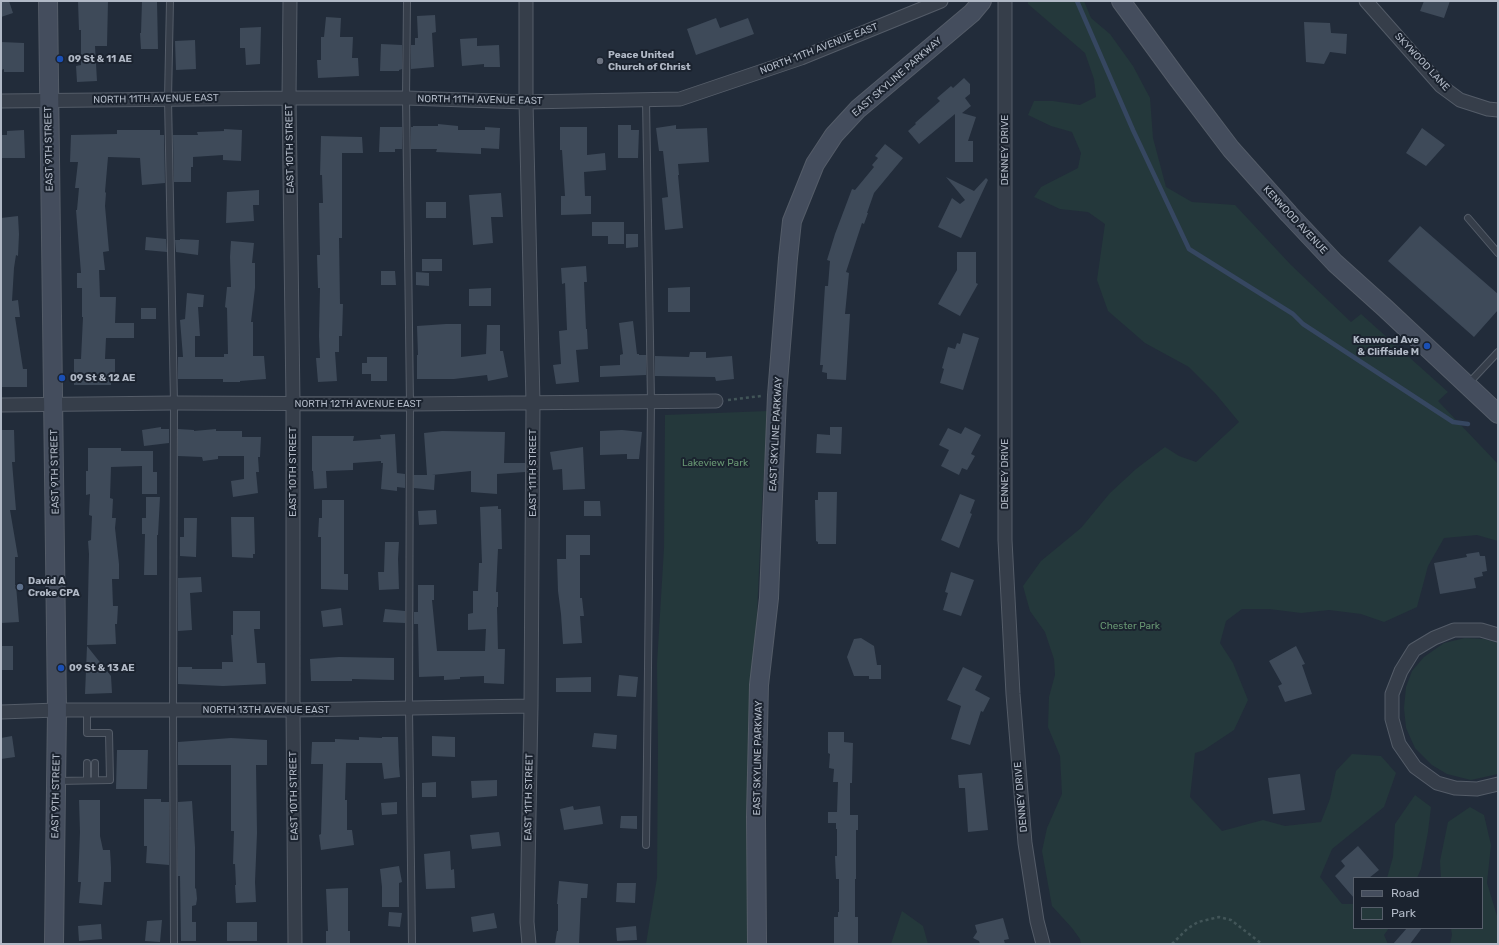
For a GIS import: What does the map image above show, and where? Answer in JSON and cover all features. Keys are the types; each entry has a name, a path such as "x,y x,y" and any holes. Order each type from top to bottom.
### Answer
{"street":[{"name":"EAST 9TH STREET","path":"48,1 48,101 54,405 57,710 54,944"},
{"name":"EAST 10TH STREET","path":"290,1 289,98 293,403 295,944"},
{"name":"EAST 11TH STREET","path":"526,1 526,102 533,403 531,706 527,922 529,944"},
{"name":"NORTH 11TH AVENUE EAST","path":"1,101 406,98 526,102 680,99 801,58 941,1"},
{"name":"EAST SKYLINE PARKWAY","path":"757,944 756,817 759,685 768,598 777,395 787,265 792,221 815,164 834,135 858,109 972,13 982,1"},
{"name":"DENNEY DRIVE","path":"1005,1 1005,540 1013,694 1025,843 1037,921 1044,944"},
{"name":"KENWOOD AVENUE","path":"1121,1 1231,149 1289,214 1335,263 1498,414"},
{"name":"SKYWOOD LANE","path":"1366,1 1441,86 1460,100 1493,109"},
{"name":"NORTH 12TH AVENUE EAST","path":"1,405 174,403 410,404 716,401"},
{"path":"1498,635 1481,630 1454,630 1434,638 1414,650 1401,671 1392,694 1392,720 1398,744 1416,767 1436,783 1455,788 1477,789 1498,784"},
{"name":"NORTH 13TH AVENUE EAST","path":"1,712 57,710 172,711 409,709 531,706"}],"lane":[{"path":"170,1 168,100 174,403 172,711 174,944"},
{"path":"407,1 406,98 410,404 409,709 412,944"},
{"path":"646,100 651,402 646,846"},
{"path":"1468,218 1498,253"},
{"path":"1467,385 1498,352"},
{"path":"87,710 87,741"},
{"path":"56,781 110,780 109,733 87,733"},
{"path":"95,733 95,740"},
{"path":"87,763 87,780"},
{"path":"95,763 95,780"}],"path":[{"path":"716,401 777,395"},
{"path":"1172,944 1187,929 1198,922 1219,917 1230,920 1262,944"}],"green space":[{"name":"Chester Park","path":"1028,1 1084,1 1091,18 1110,34 1133,66 1150,98 1153,138 1166,187 1192,202 1235,205 1291,265 1351,322 1361,314 1448,392 1438,401 1498,464 1498,541 1477,535 1444,538 1428,566 1417,607 1384,622 1361,614 1329,610 1301,613 1269,609 1242,609 1226,621 1220,643 1233,663 1248,700 1234,730 1204,750 1195,753 1190,797 1222,831 1263,820 1285,826 1321,822 1330,799 1336,771 1352,754 1381,756 1396,773 1384,807 1332,849 1320,877 1342,904 1353,904 1353,929 1388,929 1384,935 1388,944 1081,944 1080,939 1072,928 1052,906 1042,851 1047,828 1062,794 1060,756 1048,727 1049,697 1055,675 1054,659 1045,632 1030,611 1023,586 1041,561 1081,528 1110,493 1136,469 1165,447 1179,456 1196,462 1239,422 1215,393 1189,367 1145,343 1108,311 1097,280 1105,224 1088,212 1060,209 1034,197 1041,187 1078,168 1081,153 1072,132 1051,126 1028,115 1034,101 1053,101 1080,105 1096,97 1094,79 1085,53 1028,4"},
{"name":"Lakeview Park","path":"768,411 762,501 754,683 747,944 646,944 657,878 657,664 664,548 665,415"},
{"path":"1465,638 1484,639 1498,643 1498,774 1471,780 1447,774 1432,765 1415,748 1406,728 1404,708 1406,687 1412,671 1424,657 1444,643"},
{"path":"1415,795 1431,807 1421,869 1417,877 1387,877 1393,857 1395,824"},
{"path":"1470,807 1484,815 1491,845 1487,883 1498,919 1498,944 1450,944 1452,935 1451,929 1483,929 1483,877 1441,877 1440,861 1448,822"},
{"path":"902,911 923,926 928,944 891,944"}],"building":[{"path":"1,1 9,1 13,13 1,17"},
{"path":"78,1 108,1 107,46 95,46 97,81 77,82 76,66 81,65 81,30 79,30"},
{"path":"142,1 157,1 158,49 141,49 140,33"},
{"path":"1424,1 1450,1 1444,18 1420,11"},
{"path":"435,15 436,32 432,33 434,67 411,69 411,45 415,45 415,38 418,38 417,16"},
{"path":"326,17 341,18 340,37 353,37 352,58 358,58 359,76 318,78 317,60 321,60 321,37 324,37"},
{"path":"716,18 720,28 748,18 754,34 696,55 687,29"},
{"path":"1304,22 1330,23 1331,33 1347,34 1346,54 1330,52 1324,64 1306,62"},
{"path":"261,27 260,64 246,65 245,48 240,48 240,28"},
{"path":"477,38 477,46 499,45 500,67 484,67 484,64 462,66 460,39"},
{"path":"195,40 196,69 176,70 175,41"},
{"path":"1,42 24,43 24,72 4,72 4,69 1,70"},
{"path":"381,44 402,45 402,69 399,71 380,71"},
{"path":"964,78 970,84 970,94 965,98 971,106 962,113 976,117 968,141 973,141 973,162 955,162 955,114 919,144 908,131 940,101 937,98 951,86 953,88"},
{"path":"438,124 458,126 458,130 485,130 485,127 500,128 499,149 481,148 481,154 436,152 437,149 411,149 411,127 438,126"},
{"path":"618,125 631,125 631,130 639,130 638,158 618,158"},
{"path":"676,125 676,129 707,128 709,162 678,164 683,228 665,230 662,198 668,197 663,151 659,151 656,128"},
{"path":"380,127 402,127 402,149 395,149 395,152 379,152"},
{"path":"560,127 587,127 587,155 605,153 606,170 584,172 585,196 591,196 591,214 561,215 561,196 565,196 562,150 560,150"},
{"path":"1422,128 1445,145 1426,166 1406,153"},
{"path":"224,129 242,130 241,161 223,160 223,155 193,157 191,182 174,182 173,135 198,135 197,132 224,131"},
{"path":"24,130 25,158 1,158 1,135 7,135 7,131"},
{"path":"117,130 160,130 160,135 164,135 165,183 142,185 140,158 108,157 105,206 109,251 103,252 105,270 99,270 100,297 116,297 115,323 134,323 134,338 106,338 105,359 115,359 115,374 111,374 111,385 74,385 74,359 81,359 83,317 82,288 77,288 77,273 81,273 76,210 79,188 75,188 78,162 70,162 71,135 117,134"},
{"path":"321,136 362,137 363,153 342,153 342,238 339,238 340,304 343,304 342,336 339,336 339,352 335,352 337,381 318,382 316,358 320,358 320,288 318,288 317,255 320,255 319,203 323,203 322,175 320,175"},
{"path":"885,144 903,158 874,193 864,224 862,223 846,272 849,273 845,314 850,314 846,380 827,379 827,373 822,372 823,365 820,365 825,286 828,286 830,261 827,260 852,189 855,190 874,167 872,165 878,158 875,156"},
{"path":"946,177 974,191 986,178 988,180 961,238 938,227 952,198 960,204 965,200"},
{"path":"259,190 259,205 253,205 254,221 226,223 227,192"},
{"path":"501,193 503,217 491,217 493,243 473,245 469,195"},
{"path":"426,202 446,202 446,218 426,218"},
{"path":"18,216 18,256 16,255 14,268 12,301 18,300 20,317 15,317 23,369 27,369 27,387 1,387 1,218"},
{"path":"592,222 624,222 624,244 608,244 608,236 592,236"},
{"path":"1420,226 1498,294 1498,310 1474,337 1388,261"},
{"path":"626,234 638,234 638,247 626,248"},
{"path":"146,237 166,239 167,252 145,250"},
{"path":"175,240 199,240 198,255 176,252"},
{"path":"231,241 254,243 252,263 255,263 255,288 251,322 253,322 253,356 264,356 266,379 223,382 223,379 178,379 178,357 183,357 180,320 185,319 187,293 204,295 203,307 198,307 200,336 195,336 195,357 224,357 224,354 228,354 227,308 225,307 227,287 231,287"},
{"path":"957,252 976,252 976,283 978,284 960,316 938,304 957,270"},
{"path":"422,259 442,259 442,271 422,271"},
{"path":"586,266 587,282 584,282 588,349 576,350 579,382 556,384 553,365 561,364 559,331 567,330 565,283 562,284 561,268"},
{"path":"381,271 395,271 396,285 381,285"},
{"path":"416,272 429,273 429,286 416,285"},
{"path":"690,287 690,312 668,312 668,288"},
{"path":"491,288 491,306 469,306 469,289"},
{"path":"141,308 156,308 156,319 141,319"},
{"path":"633,321 637,354 646,355 646,375 600,377 600,366 620,365 620,355 623,354 619,323"},
{"path":"461,324 461,357 486,354 487,325 500,325 500,351 503,351 508,377 488,381 487,375 454,379 417,379 417,326"},
{"path":"963,333 979,338 963,390 940,383 944,369 942,368 948,347 955,349 957,343 960,344"},
{"path":"690,352 706,352 706,358 732,356 734,379 716,381 715,377 655,376 655,356 689,357"},
{"path":"367,357 387,357 387,381 371,381 371,374 362,374 362,363 367,363"},
{"path":"161,427 161,429 169,429 169,443 144,446 142,430"},
{"path":"830,427 842,427 841,454 816,453 817,434 830,435"},
{"path":"965,427 981,435 971,454 975,456 967,470 962,468 959,475 941,466 949,450 939,445 948,428 961,434"},
{"path":"178,429 194,431 216,429 216,431 242,431 242,437 261,437 260,457 258,457 259,472 256,472 258,493 233,497 231,481 244,479 244,456 218,456 218,459 203,461 202,457 178,456"},
{"path":"1,430 14,430 15,462 12,462 16,510 10,510 18,557 15,557 15,585 19,622 1,623"},
{"path":"622,430 642,432 639,459 627,459 627,454 600,455 600,431"},
{"path":"442,431 505,432 504,463 525,463 525,472 497,474 497,494 471,492 471,471 432,475 435,475 434,490 414,488 414,475 427,475 424,433"},
{"path":"395,434 397,473 405,474 405,488 397,487 397,491 381,489 383,463 381,463 381,461 353,463 353,470 326,471 327,488 314,489 312,471 312,436 354,436 353,441 381,439 380,435"},
{"path":"583,447 585,489 563,490 562,469 553,470 550,452"},
{"path":"88,448 121,448 121,451 153,451 153,472 157,472 157,494 142,494 142,466 111,467 110,498 113,499 112,518 116,518 115,528 119,564 119,579 112,579 113,606 118,606 117,624 115,624 116,644 87,645 88,541 91,540 92,516 89,515 90,494 86,495"},
{"path":"818,492 837,492 836,544 818,544 816,541 815,500 818,500"},
{"path":"960,494 975,500 970,513 972,514 959,548 941,540"},
{"path":"146,497 160,497 157,535 157,575 144,575 145,534 142,534 142,518 146,518"},
{"path":"322,500 344,500 344,574 348,574 348,590 321,589 321,537 318,537 319,518 322,518"},
{"path":"584,501 600,501 601,516 584,516"},
{"path":"498,506 498,509 501,509 502,549 498,549 496,592 498,592 498,649 505,649 504,684 484,683 484,676 460,677 460,679 444,680 444,676 419,677 418,624 414,624 414,612 418,612 418,585 434,585 434,600 432,600 437,651 485,651 486,629 468,630 468,614 473,613 473,591 478,591 479,563 482,563 480,507"},
{"path":"436,510 437,524 419,525 418,511"},
{"path":"231,517 254,517 255,554 253,554 253,558 232,557"},
{"path":"184,518 197,518 196,557 180,556 180,537 184,537"},
{"path":"566,535 590,535 590,555 580,555 580,598 582,598 584,616 580,616 582,643 563,644 558,591 557,559 566,559"},
{"path":"385,542 399,542 399,589 379,590 378,572 384,572"},
{"path":"1479,552 1480,556 1485,556 1487,571 1482,572 1483,576 1474,578 1476,588 1440,594 1434,563 1467,557 1466,554"},
{"path":"951,572 974,580 961,616 943,610 948,593 945,592"},
{"path":"201,577 202,592 190,593 192,630 178,631 178,578"},
{"path":"341,608 343,625 323,627 321,611"},
{"path":"385,609 405,611 405,623 383,622"},
{"path":"233,611 260,611 260,629 254,629 257,663 265,663 266,684 223,686 178,684 178,667 192,667 192,669 222,669 222,662 233,662 231,635 233,635"},
{"path":"861,638 874,646 877,665 881,665 881,679 869,679 869,676 854,676 847,657 854,639"},
{"path":"1,646 13,646 13,670 1,670"},
{"path":"87,646 111,676 112,693 85,694"},
{"path":"1296,646 1305,664 1302,665 1312,694 1285,702 1278,686 1282,684 1269,661"},
{"path":"339,657 394,658 394,680 352,679 352,681 311,681 310,659"},
{"path":"963,667 982,676 975,690 990,698 983,712 981,711 970,745 951,739 961,706 947,700"},
{"path":"619,675 638,677 636,697 617,696"},
{"path":"591,677 591,692 556,692 556,678"},
{"path":"828,732 844,732 844,742 853,743 852,783 850,783 850,815 858,815 858,830 856,830 855,917 858,917 858,944 834,944 834,917 838,917 839,912 839,879 836,879 835,856 837,856 837,829 836,823 828,823 828,812 837,812 838,782 833,782 834,769 829,768 830,754 828,753"},
{"path":"594,733 617,735 616,749 592,747"},
{"path":"12,736 15,757 1,759 1,738"},
{"path":"432,736 455,737 455,757 432,756"},
{"path":"359,737 398,737 400,777 384,779 382,763 346,763 345,800 347,800 347,830 352,830 354,845 321,850 319,835 321,834 323,764 311,764 312,742 335,742 335,739 359,740"},
{"path":"231,738 267,740 267,765 256,765 256,902 236,903 235,864 233,864 234,831 231,831 231,765 178,765 178,742"},
{"path":"117,750 148,750 147,789 116,789"},
{"path":"982,773 988,830 968,832 965,788 959,788 958,775"},
{"path":"1300,774 1305,810 1273,814 1268,778"},
{"path":"497,780 497,796 472,798 471,781"},
{"path":"436,782 436,797 422,797 422,783"},
{"path":"144,799 161,799 161,802 169,802 169,865 146,863 147,846 144,846"},
{"path":"79,800 100,800 100,836 103,850 110,850 111,867 111,882 104,882 102,905 79,903 81,882 78,882 80,832"},
{"path":"192,801 195,847 195,889 196,888 197,899 196,905 192,906 192,922 196,922 196,941 181,941 180,876 178,876 178,802"},
{"path":"397,802 397,814 382,815 381,803"},
{"path":"573,806 574,810 600,806 603,824 564,830 560,809"},
{"path":"621,816 637,816 637,829 620,828"},
{"path":"499,832 501,846 472,849 470,835"},
{"path":"1358,846 1379,870 1370,877 1353,877 1353,897 1335,876 1345,866 1341,861"},
{"path":"450,851 451,870 454,869 455,888 426,889 424,854"},
{"path":"399,866 402,882 399,883 399,907 382,907 380,869"},
{"path":"559,881 588,884 587,898 581,898 579,944 555,944 558,931 557,904"},
{"path":"617,883 636,883 635,903 616,902"},
{"path":"348,888 348,931 350,931 350,944 326,944 326,931 328,931 326,889"},
{"path":"389,912 402,913 400,927 388,926"},
{"path":"494,913 497,928 473,932 471,917"},
{"path":"1003,918 1009,939 1004,940 1005,944 980,944 979,941 973,938 977,932 975,925"},
{"path":"162,920 160,942 145,941 147,921"},
{"path":"227,922 257,922 257,941 227,941"},
{"path":"101,924 102,939 79,941 78,926"},
{"path":"636,926 637,940 617,941 616,928"},
{"path":"1406,929 1421,929 1410,944 1393,944"}],"waterway":[{"path":"1077,1 1133,130 1189,249 1293,314 1303,324 1453,422 1468,424"}],"place":[{"name":"09 St & 11 AE","path":"60,59"},
{"name":"Peace United Church of Christ","path":"600,61"},
{"name":"Kenwood Ave & Cliffside M","path":"1427,346"},
{"name":"09 St & 12 AE","path":"62,378"},
{"name":"David A Croke CPA","path":"20,587"},
{"name":"09 St & 13 AE","path":"61,668"}]}
